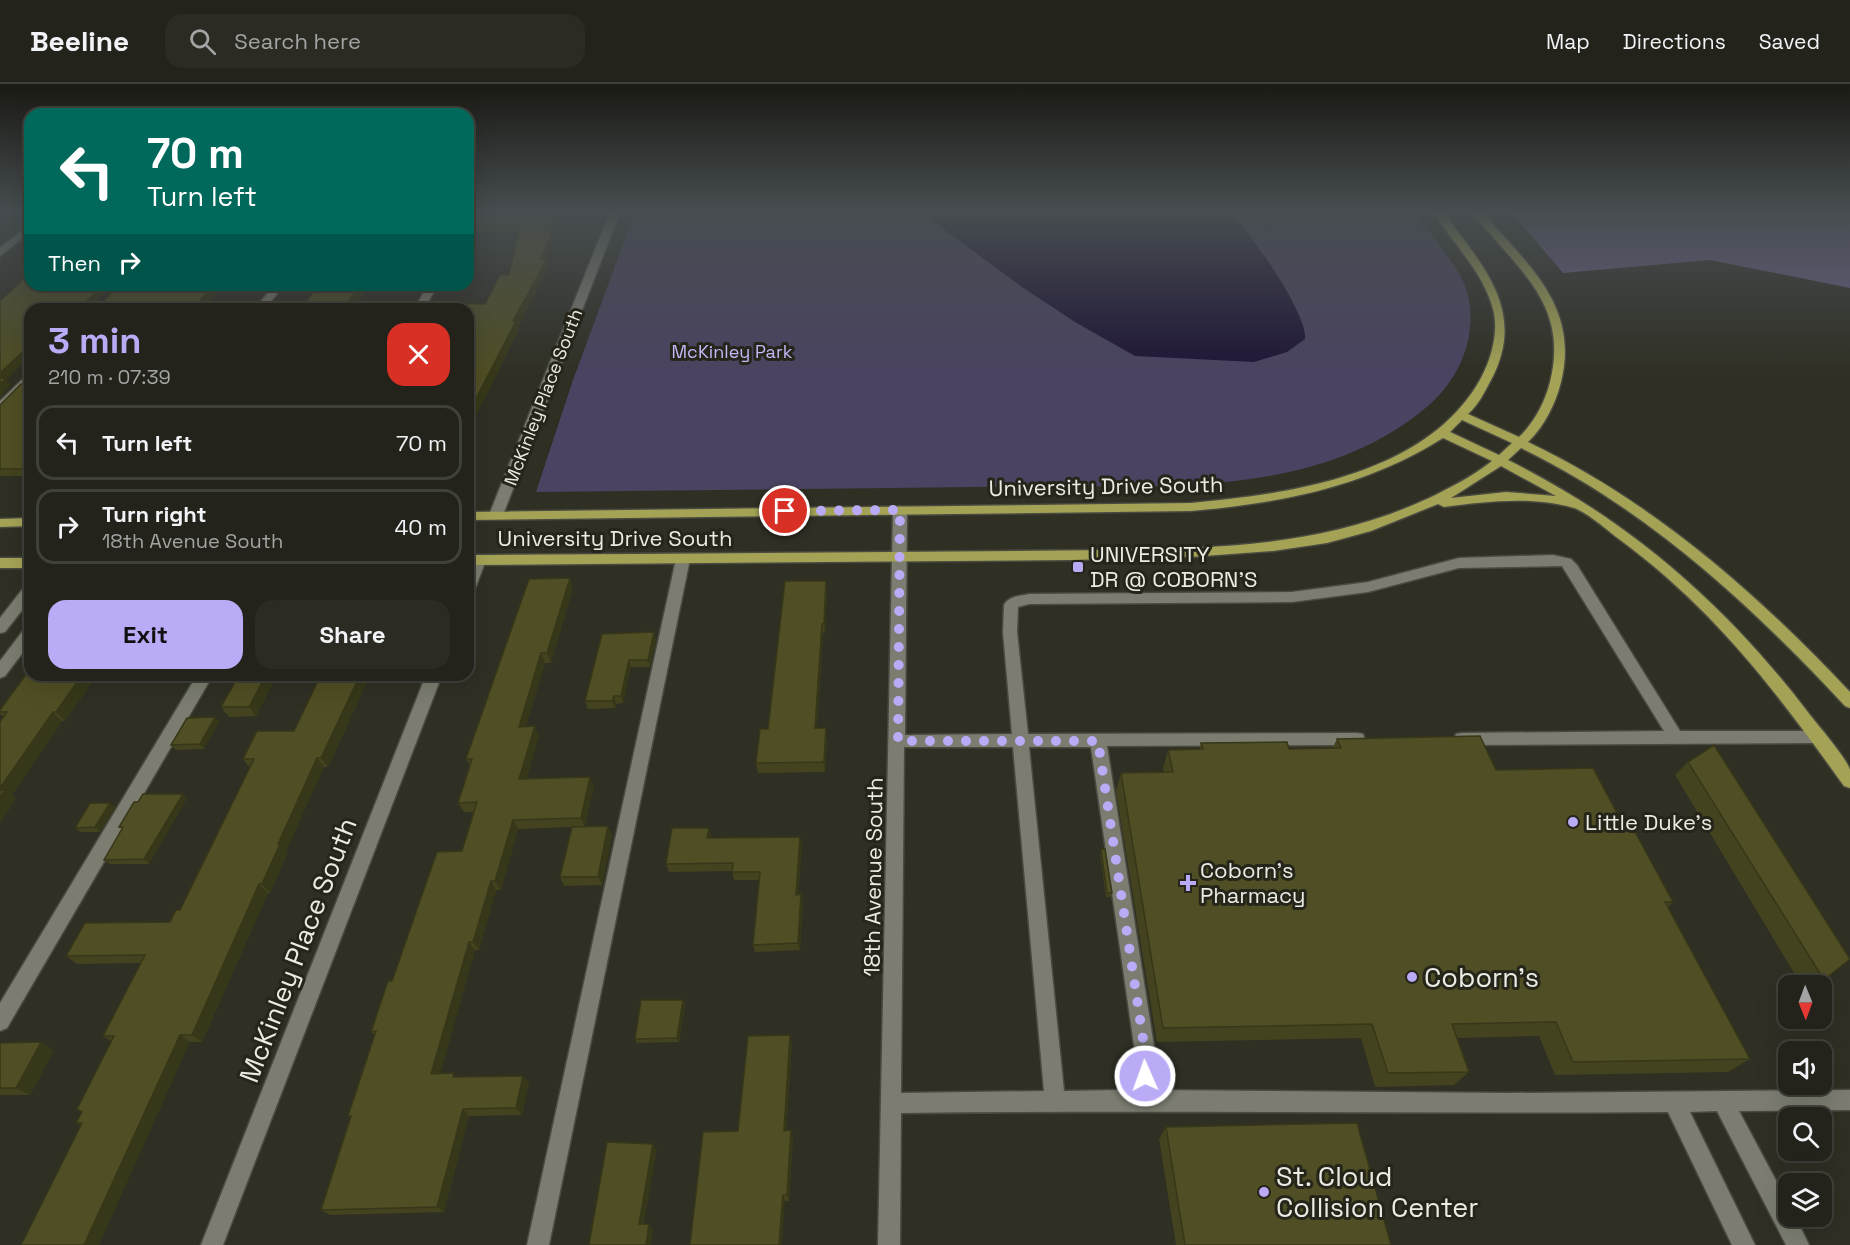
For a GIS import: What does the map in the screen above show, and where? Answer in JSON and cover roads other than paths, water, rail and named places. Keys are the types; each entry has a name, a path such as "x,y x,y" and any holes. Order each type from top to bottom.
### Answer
{"main road":[{"name":"University Drive South","path":"474,516 1136,509 1253,501 1332,485 1406,454 1443,433 1463,416 1490,375 1499,341 1499,314 1488,286 1475,266"},
{"name":"University Drive South","path":"474,560 1155,554 1285,545 1358,530 1460,489 1500,461 1520,442 1544,413 1559,374 1559,343 1555,317 1549,302 1523,266"},
{"path":"1463,416 1520,442 1621,500 1709,564 1791,639 1850,702"},
{"path":"1443,433 1563,494 1643,550 1705,604 1765,668 1850,781"},
{"path":"1420,507 1486,498 1527,496 1559,501 1591,513"},
{"path":"0,522 24,522"},
{"path":"0,563 24,563"}],"street":[{"name":"McKinley Place South","path":"496,515 594,266"},
{"path":"265,303 274,291"},
{"path":"0,408 24,384"},
{"name":"18th Avenue South","path":"889,1245 900,510"},
{"path":"538,1245 683,559"},
{"path":"1055,1100 1009,613 1011,605 1018,601 1292,597 1368,588 1459,563 1532,560 1566,562 1572,568 1676,738"},
{"path":"0,627 24,597"},
{"path":"0,672 24,640"},
{"path":"0,1021 201,681"},
{"name":"McKinley Place South","path":"212,1245 432,681"},
{"path":"1445,739 1818,737"},
{"path":"898,741 1375,739"},
{"path":"1098,741 1146,1059 1145,1076 1128,1100"},
{"path":"891,1102 1850,1100"},
{"path":"1674,1101 1744,1245"},
{"path":"1723,1101 1798,1245"}],"place":[{"name":"UNIVERSITY DR @ COBORN'S","path":"1078,567"},
{"name":"Little Duke's","path":"1573,822"},
{"name":"Coborn's Pharmacy","path":"1188,883"},
{"name":"Coborn's","path":"1412,977"},
{"name":"St. Cloud Collision Center","path":"1264,1192"}],"park label":[{"name":"McKinley Park","path":"732,351"}]}
